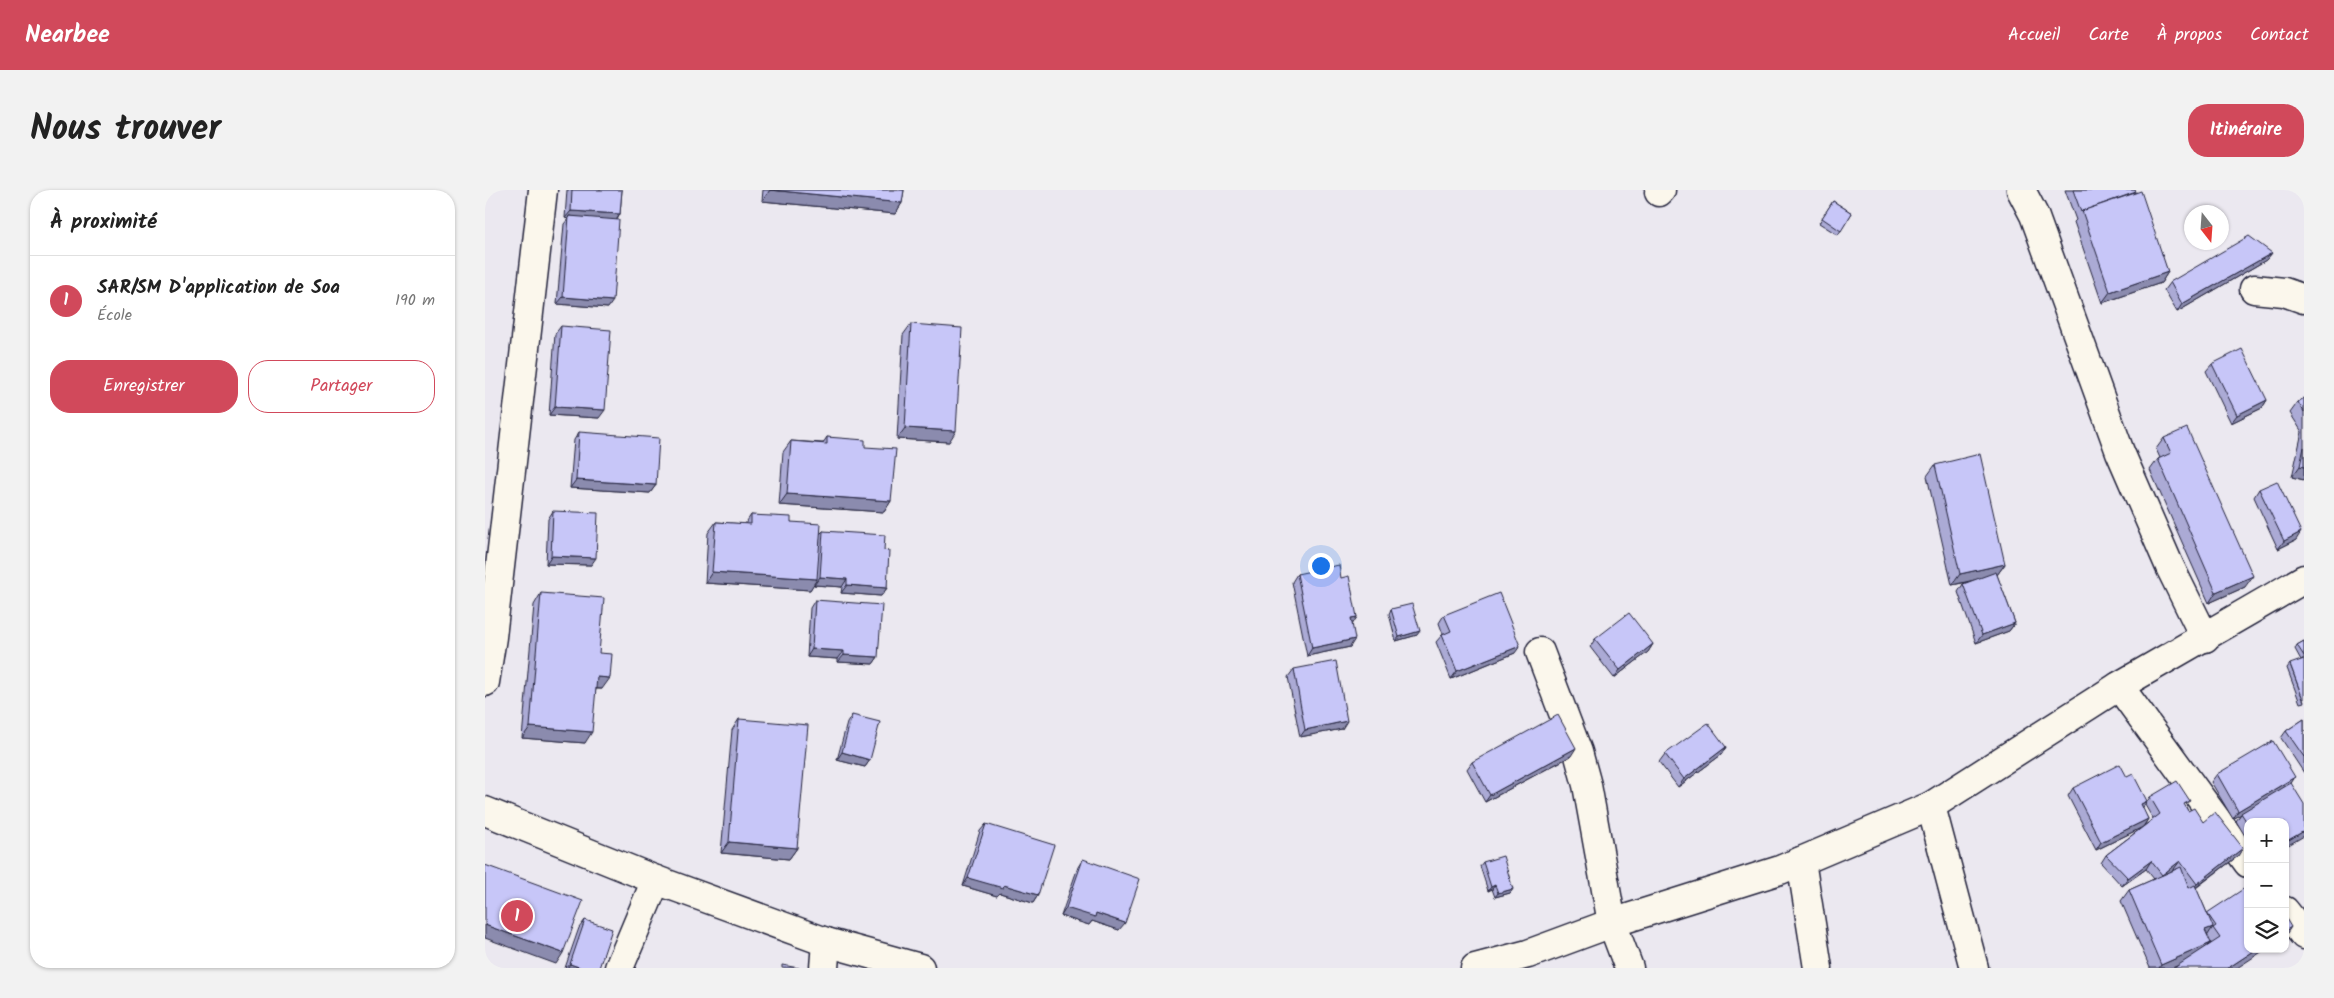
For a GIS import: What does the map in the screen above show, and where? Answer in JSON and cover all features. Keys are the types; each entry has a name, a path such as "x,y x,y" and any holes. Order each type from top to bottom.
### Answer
{"street":[{"path":"485,682 492,637 543,190"},
{"path":"2021,190 2034,215 2120,452 2170,567 2205,638"},
{"path":"2254,290 2284,292 2304,299"},
{"path":"1475,968 1528,954 1612,923 1780,870 1931,806 2119,686 2205,638 2304,579"},
{"path":"1540,652 1578,752 1587,785 1612,923 1629,968"},
{"path":"2119,686 2244,858"},
{"path":"1931,806 1974,968"},
{"path":"485,811 656,880 825,955 920,968"},
{"path":"1801,861 1818,968"},
{"path":"619,968 656,880"},
{"path":"2289,916 2304,934"}],"building":[{"path":"572,190 622,190 620,214 571,211"},
{"path":"770,190 904,190 902,203"},
{"path":"2073,190 2135,190 2136,192 2081,212"},
{"path":"2141,191 2168,272 2110,292 2082,211"},
{"path":"1833,201 1852,213 1841,231 1822,218"},
{"path":"569,216 619,220 613,301 563,297"},
{"path":"2249,236 2272,253 2182,304 2170,282 2225,250 2229,250 2229,248"},
{"path":"911,324 962,328 956,431 905,428"},
{"path":"561,326 611,330 605,410 555,407"},
{"path":"2242,349 2267,400 2237,415 2212,364"},
{"path":"2304,398 2304,412 2298,402"},
{"path":"2187,428 2253,576 2216,592 2158,459 2171,453 2164,438"},
{"path":"579,432 659,438 656,485 576,480"},
{"path":"827,437 865,440 865,447 896,449 891,501 787,494 791,441 827,444"},
{"path":"2304,447 2304,467 2300,466"},
{"path":"1980,454 2005,564 1960,574 1935,465"},
{"path":"2277,481 2301,532 2284,541 2259,489"},
{"path":"553,511 598,513 596,558 551,556"},
{"path":"751,515 791,517 791,522 821,524 817,579 712,572 716,522 751,524"},
{"path":"823,531 885,535 884,550 889,551 887,588 847,585 847,579 820,577"},
{"path":"1339,565 1341,578 1349,576 1357,617 1351,618 1355,639 1312,648 1297,574"},
{"path":"1996,572 2015,623 1982,635 1963,584"},
{"path":"541,593 604,598 599,653 612,654 610,678 597,677 592,732 530,727"},
{"path":"1499,593 1520,646 1457,671 1442,635 1451,631 1444,615"},
{"path":"815,600 882,605 878,657 844,655 844,651 812,649"},
{"path":"1412,604 1420,631 1399,637 1391,609"},
{"path":"1629,613 1653,644 1620,670 1595,639"},
{"path":"2304,641 2304,656 2297,645"},
{"path":"2304,659 2304,699 2303,699 2290,664"},
{"path":"1336,661 1347,721 1305,730 1294,669"},
{"path":"852,715 880,722 870,760 842,752"},
{"path":"1558,715 1576,748 1490,795 1472,762"},
{"path":"739,719 808,725 797,848 729,842"},
{"path":"2304,719 2304,757 2286,731"},
{"path":"1708,723 1726,747 1684,779 1665,754"},
{"path":"2273,741 2295,777 2238,811 2217,774"},
{"path":"2120,764 2127,777 2133,774 2147,801 2141,804 2148,819 2101,842 2073,788"},
{"path":"2177,781 2190,801 2184,804 2188,811 2194,808 2203,822 2215,812 2243,848 2197,884 2180,861 2162,875 2151,861 2128,878 2106,855 2160,814 2150,797"},
{"path":"2291,783 2304,804 2304,831 2289,840 2289,818 2244,818 2241,813"},
{"path":"986,824 1054,845 1038,895 1004,885 1003,888 968,878"},
{"path":"1503,856 1513,889 1498,893 1495,885 1491,887 1483,862"},
{"path":"1083,859 1140,879 1125,923 1096,913 1095,917 1066,908"},
{"path":"485,865 583,901 563,953 485,925"},
{"path":"2181,867 2189,888 2195,885 2213,927 2205,930 2211,943 2161,965 2129,890"},
{"path":"2244,889 2244,953 2251,953 2228,968 2174,968 2220,938 2213,928 2216,926 2207,913"},
{"path":"585,920 612,929 599,968 582,968 570,964"},
{"path":"782,965 799,968 782,968"}],"place":[{"name":"SAR/SM D'application de Soa","path":"517,916"}]}
